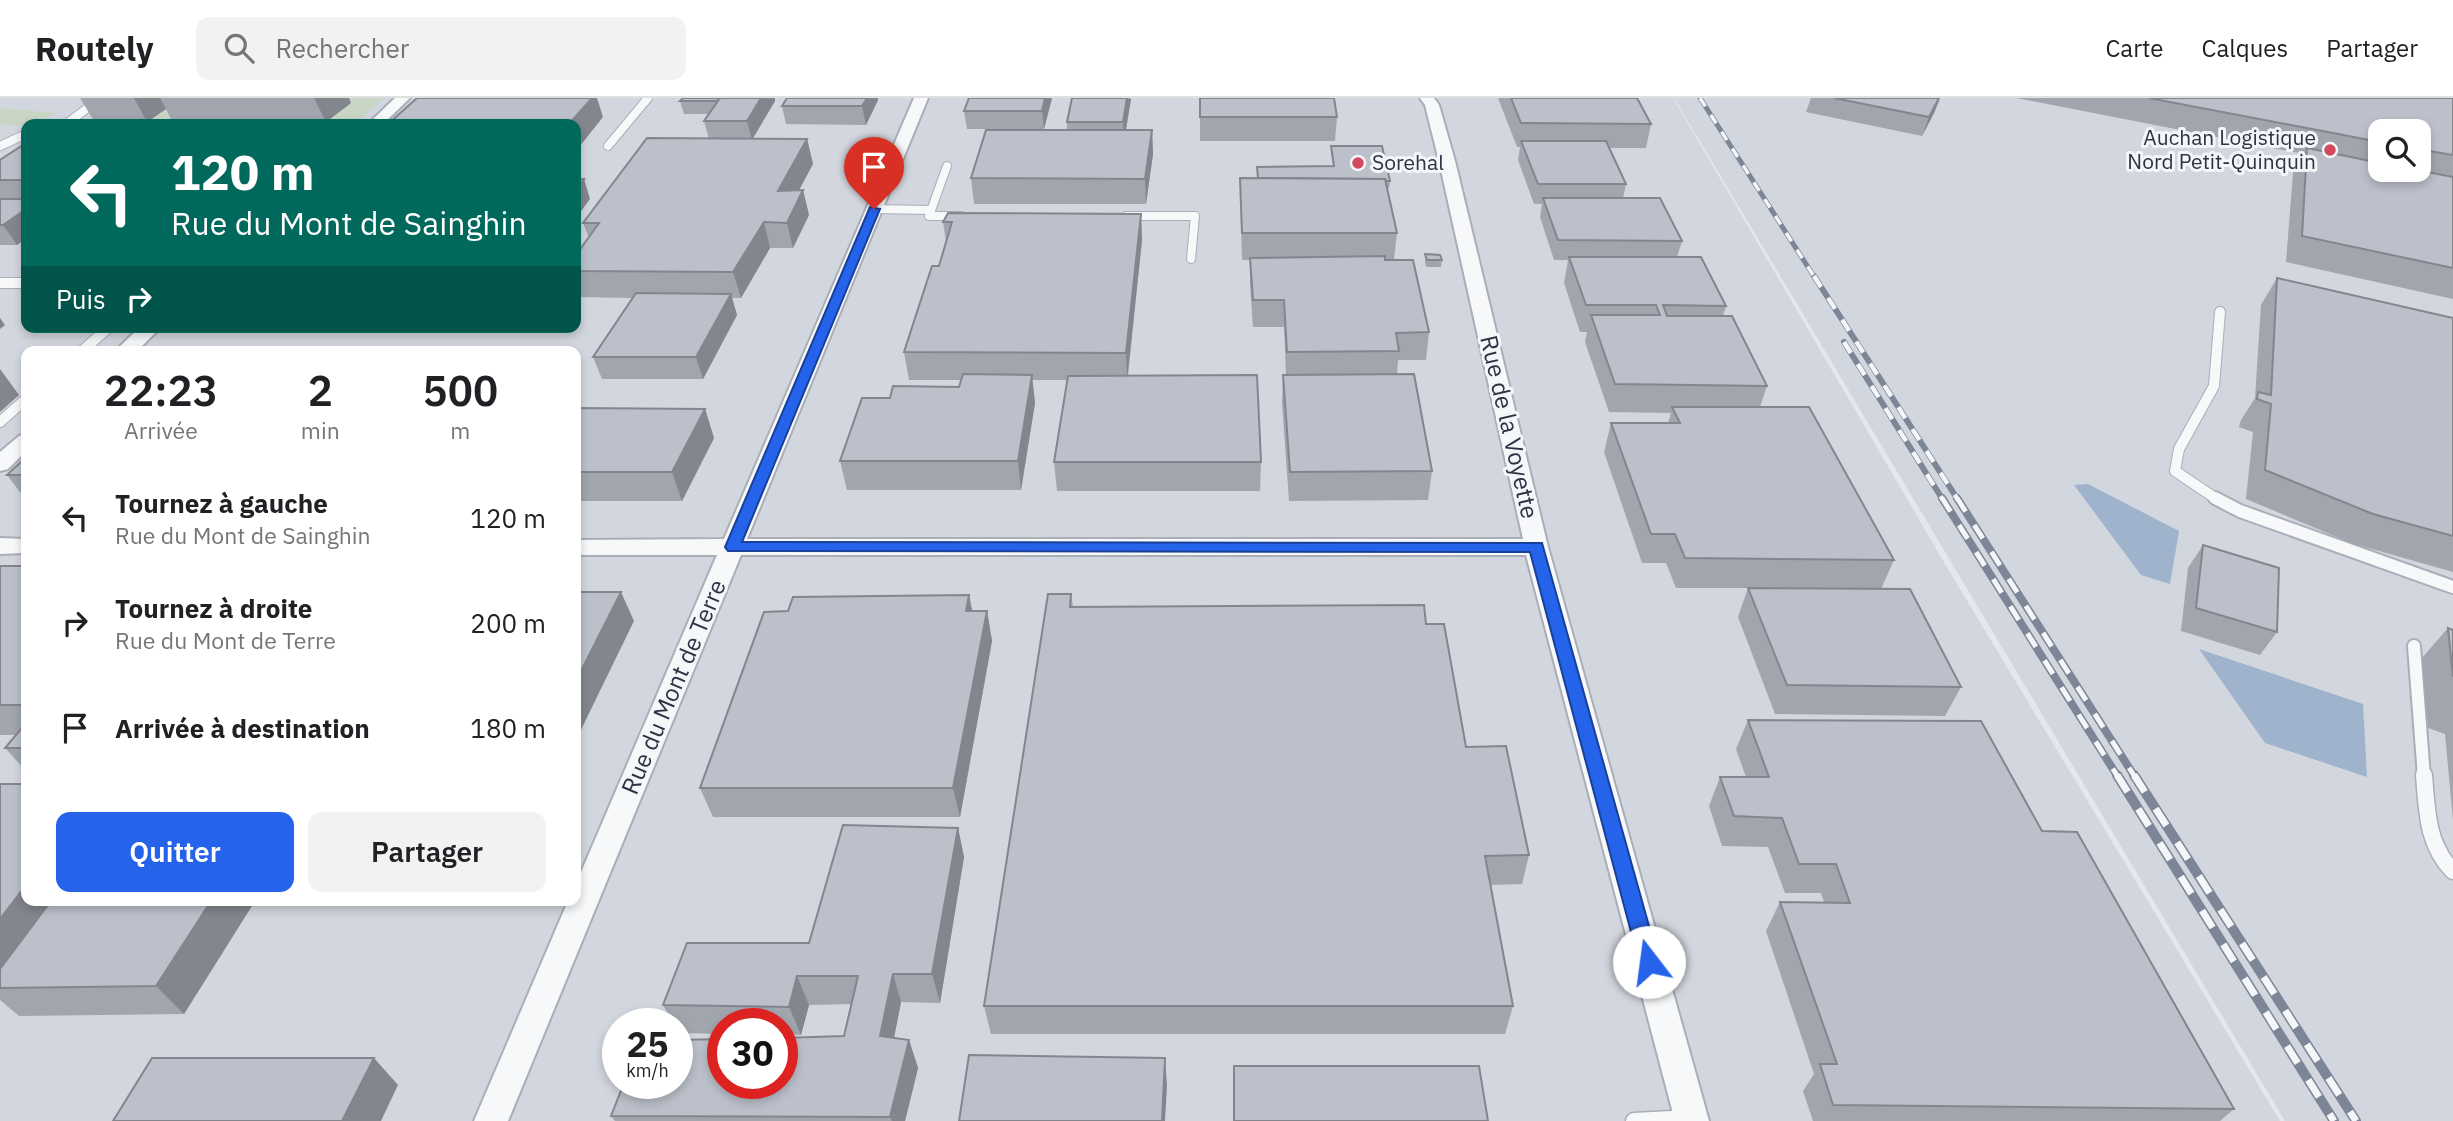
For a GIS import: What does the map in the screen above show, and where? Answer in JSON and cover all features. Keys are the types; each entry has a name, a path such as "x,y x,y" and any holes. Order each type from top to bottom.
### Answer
{"street":[{"path":"380,119 403,98"},
{"name":"Rue du Mont de Terre","path":"491,1121 921,98"},
{"name":"Rue de la Voyette","path":"1427,98 1432,105 1447,161 1536,547 1692,1119"},
{"path":"131,346 145,333"},
{"path":"0,464 21,445"},
{"path":"0,546 21,546"},
{"path":"581,547 1536,547"}],"lane":[{"path":"73,119 89,107 114,98"},
{"path":"608,146 648,98"},
{"path":"0,146 21,135"},
{"path":"947,166 929,216 971,216"},
{"path":"874,209 932,210"},
{"path":"1111,216 1195,216 1191,259"},
{"path":"0,283 21,283"},
{"path":"2220,312 2214,386 2179,449 2175,471 2202,492 2240,511 2453,587"},
{"path":"88,346 103,333"},
{"path":"0,422 21,403"},
{"path":"2414,646 2428,828 2442,860 2453,871"},
{"path":"1634,1121 1692,1119"}],"shaded area":[{"path":"0,98 1673,98 1945,564 2280,1121 0,1121"},
{"path":"1674,98 2453,98 2453,1121 2285,1121"}],"green space":[{"path":"134,98 384,98 360,119 330,119 350,103 199,102 175,119 151,119 176,102"},
{"path":"0,108 57,113 42,119 21,119 21,126 0,124"}],"water":[{"path":"2088,484 2179,531 2170,584 2141,575 2074,485"},
{"path":"2199,649 2363,704 2367,777 2265,743"}],"building":[{"path":"417,98 592,98 573,119 394,119"},
{"path":"683,98 720,98 717,101 680,101"},
{"path":"720,98 761,98 747,121 704,121"},
{"path":"787,98 867,98 862,106 782,106"},
{"path":"969,98 1045,98 1042,111 964,111"},
{"path":"1072,98 1127,98 1123,122 1067,122"},
{"path":"1200,98 1334,98 1337,117 1200,117"},
{"path":"1511,98 1637,98 1651,124 1521,123"},
{"path":"1834,98 1939,98 1929,117"},
{"path":"2149,98 2453,98 2453,155 2431,151 2431,119 2368,119 2368,140"},
{"path":"986,130 1152,130 1145,179 971,178"},
{"path":"647,138 807,139 778,191 803,190 787,223 764,222 733,272 581,271 581,248 599,223 583,223"},
{"path":"1521,141 1606,141 1626,184 1538,184"},
{"path":"21,146 21,180 0,180 0,160"},
{"path":"1331,146 1382,146 1390,181 1258,178 1257,167 1334,166"},
{"path":"2307,148 2368,161 2368,182 2431,182 2431,173 2453,177 2453,268 2302,236"},
{"path":"1240,178 1385,179 1397,233 1242,233"},
{"path":"1543,198 1660,198 1682,241 1558,240"},
{"path":"0,199 21,199 21,212 0,225"},
{"path":"948,213 1141,214 1126,353 904,352 932,266 939,266 952,222 943,222"},
{"path":"1425,254 1440,255 1442,260 1427,260"},
{"path":"1385,256 1385,260 1413,260 1429,332 1396,333 1399,351 1287,352 1284,300 1253,300 1250,258"},
{"path":"1569,257 1701,257 1726,306 1663,305 1667,316 1732,316 1767,386 1615,384 1591,315 1660,315 1656,305 1586,305"},
{"path":"2277,278 2453,318 2453,536 2373,514 2265,470 2271,404 2257,399 2258,392 2271,395"},
{"path":"636,293 731,294 696,357 593,357"},
{"path":"963,374 1032,375 1018,461 840,461 862,398 890,398 893,386 959,387"},
{"path":"1414,374 1432,471 1290,472 1283,375"},
{"path":"1257,375 1261,462 1054,462 1068,376"},
{"path":"1672,407 1809,407 1894,560 1685,558 1675,534 1651,534 1611,423 1680,423"},
{"path":"581,408 705,409 672,472 581,472"},
{"path":"21,462 21,475 7,475"},
{"path":"2203,545 2279,568 2277,632 2196,608"},
{"path":"0,566 21,566 21,705 0,705"},
{"path":"1748,588 1910,589 1961,687 1787,685"},
{"path":"581,592 621,592 581,671"},
{"path":"1048,594 1071,594 1070,607 1424,605 1426,624 1444,624 1466,747 1506,746 1529,855 1485,856 1513,1006 984,1006"},
{"path":"969,595 966,611 987,611 953,788 700,788 764,612 788,611 793,597"},
{"path":"2448,628 2453,630 2453,677"},
{"path":"1748,720 1981,721 2042,831 2077,832 2234,1109 1833,1105 1820,1064 1837,1064 1780,902 1850,903 1836,864 1799,864 1782,818 1734,816 1720,777 1769,777"},
{"path":"21,729 21,748 5,748"},
{"path":"0,784 21,784 21,892 0,919"},
{"path":"843,825 958,828 932,974 893,974 880,1036 909,1040 890,1117 611,1116 618,1099 693,1099 693,1040 707,1039 707,1099 798,1099 798,1037 844,1036 858,976 797,976 789,1007 663,1005 687,943 809,943"},
{"path":"47,906 208,906 156,986 0,988 0,969"},
{"path":"969,1055 1165,1058 1162,1121 959,1121"},
{"path":"152,1058 374,1058 342,1121 113,1121"},
{"path":"1234,1066 1479,1066 1488,1121 1234,1121"}],"railway":[{"path":"1700,98 1815,278"},
{"path":"1814,276 1958,500"},
{"path":"1844,342 1943,500"},
{"path":"1942,498 2118,777"},
{"path":"1957,498 2135,777"},
{"path":"2117,775 2334,1121"},
{"path":"2134,775 2356,1121"}],"place":[{"name":"Auchan Logistique Nord Petit-Quinquin","path":"2330,150"},
{"name":"Sorehal","path":"1358,163"}],"route":[{"path":"874,209 733,547 1536,547 1649,962"}]}
